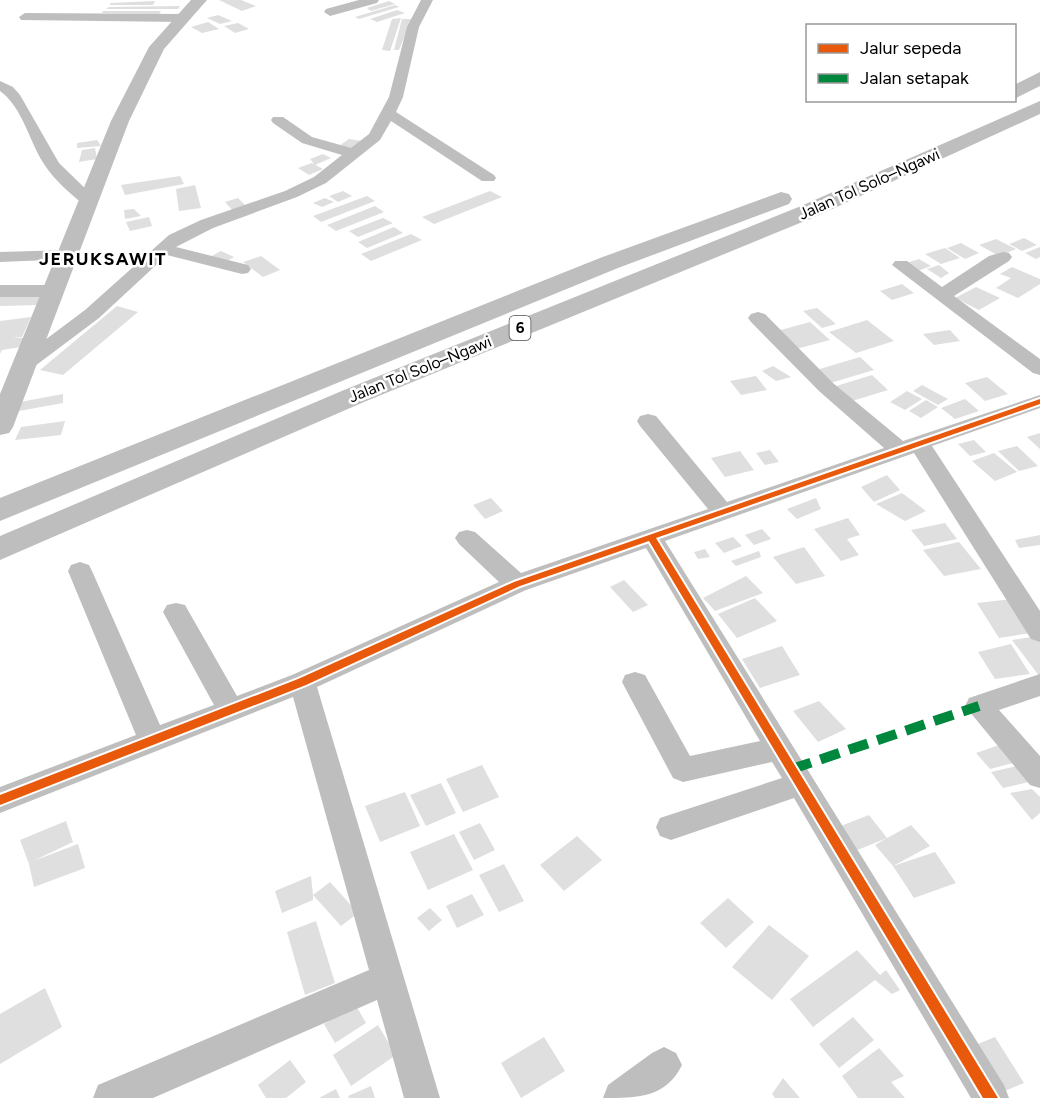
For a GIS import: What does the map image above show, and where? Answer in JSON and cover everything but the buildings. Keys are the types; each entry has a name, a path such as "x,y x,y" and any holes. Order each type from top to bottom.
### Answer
{"highway":[{"path":"1016,92 1040,78"},
{"name":"Jalan Tol Solo–Ngawi","path":"0,510 330,374 609,263 771,203 996,102"},
{"name":"Jalan Tol Solo–Ngawi","path":"0,549 354,396 809,211 1040,107"}],"main road":[{"path":"0,427 52,291 90,202 98,173 134,91 157,47 199,0"}],"street":[{"path":"330,12 373,0"},
{"path":"0,400 20,373 128,284 175,239 320,180 375,137 396,97 413,27 422,1"},
{"path":"41,17 54,6"},
{"path":"88,18 102,6"},
{"path":"25,17 182,18"},
{"path":"0,85 14,94 56,170 90,202"},
{"path":"389,114 488,178"},
{"path":"278,120 307,140 355,154"},
{"path":"164,249 242,269"},
{"path":"0,257 68,255"},
{"path":"942,295 988,264 1003,257"},
{"path":"901,265 1040,369"},
{"path":"0,291 52,291"},
{"path":"758,318 826,387 910,447 1040,632"},
{"path":"0,800 153,741 230,708 302,682 517,584 1040,401"},
{"path":"648,421 723,512"},
{"path":"651,537 991,1098"},
{"path":"467,538 517,584"},
{"path":"80,571 153,741"},
{"path":"176,612 230,708"},
{"path":"302,682 422,1098"},
{"path":"635,682 683,770 779,749"},
{"path":"1040,685 979,706 1040,776"},
{"path":"671,827 801,784"},
{"path":"111,1098 387,979"},
{"path":"621,1098 664,1065"}],"marked path":[{"path":"792,769 979,706"}],"cycle path":[{"path":"0,800 302,682 517,584 1040,401"},
{"path":"651,537 991,1098"}],"district":[{"name":"JERUKSAWIT","path":"103,259"}]}
